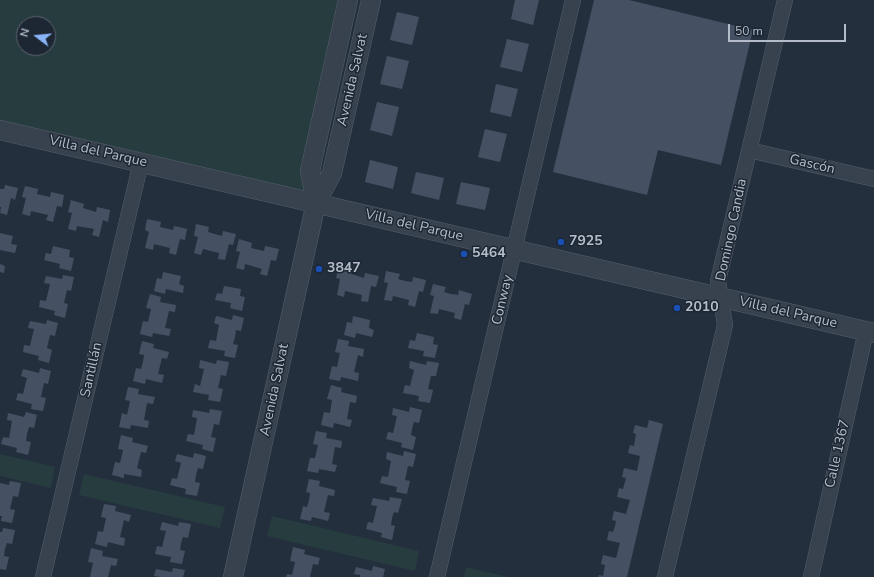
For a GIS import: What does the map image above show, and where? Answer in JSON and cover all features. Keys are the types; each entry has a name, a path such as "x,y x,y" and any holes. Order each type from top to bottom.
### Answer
{"street":[{"name":"Avenida Salvat","path":"316,203 310,171 348,0"},
{"name":"Avenida Salvat","path":"233,577 316,203 332,173 371,0"},
{"name":"Conway","path":"437,577 573,0"},
{"name":"Domingo Candia","path":"665,577 725,326 718,281 785,0"},
{"name":"Villa del Parque","path":"0,130 870,332"},
{"name":"Gascón","path":"749,150 874,179"},
{"name":"Santillán","path":"43,577 141,162"},
{"name":"Calle 1367","path":"811,577 870,332"}],"green space":[{"path":"0,0 348,0 310,171 316,203 0,130"},
{"path":"0,454 55,467 51,488 0,476"},
{"path":"84,474 225,507 220,528 79,495"},
{"path":"272,516 419,551 415,571 267,536"},
{"path":"466,567 509,577 464,577"}],"building":[{"path":"515,0 539,0 533,25 511,19"},
{"path":"594,0 629,0 753,30 721,165 658,150 647,195 553,172"},
{"path":"397,12 419,17 412,45 390,40"},
{"path":"507,39 529,44 522,72 500,67"},
{"path":"387,56 409,61 402,89 380,84"},
{"path":"496,84 518,89 511,117 490,112"},
{"path":"377,102 399,107 392,136 370,130"},
{"path":"485,129 507,134 500,162 478,157"},
{"path":"370,160 398,167 393,189 365,182"},
{"path":"416,172 444,178 439,200 411,193"},
{"path":"461,182 490,188 485,210 456,204"},
{"path":"5,185 18,188 15,200 11,198 7,215 0,213 0,189 4,189"},
{"path":"25,186 38,189 37,194 50,197 51,192 64,195 62,207 57,206 53,222 46,220 48,215 31,211 30,216 22,214 26,198 22,197"},
{"path":"71,200 84,204 83,208 96,212 97,207 110,210 108,222 103,220 99,237 92,235 94,229 77,226 76,231 68,229 72,213 68,212"},
{"path":"147,219 161,222 160,227 173,230 174,226 187,229 185,240 180,239 176,255 169,253 170,248 154,244 153,250 145,248 149,232 145,230"},
{"path":"196,224 209,227 208,232 222,236 223,231 236,234 233,245 229,244 225,260 218,259 219,253 203,249 201,255 194,253 198,237 194,236"},
{"path":"0,233 13,236 11,244 17,245 15,253 0,250"},
{"path":"239,239 252,243 251,248 264,251 265,246 279,249 276,261 271,260 267,276 260,274 262,269 245,264 244,270 236,268 240,252 236,251"},
{"path":"53,246 70,250 69,257 74,258 71,271 59,268 60,264 44,260 46,253 51,254"},
{"path":"0,264 5,266 4,273 0,272"},
{"path":"339,266 352,269 351,274 364,278 365,273 379,276 376,287 371,286 368,302 361,301 362,295 345,291 344,297 337,295 340,279 336,278"},
{"path":"386,271 400,274 398,279 405,281 412,282 413,277 426,280 423,292 419,291 415,307 408,305 409,300 393,296 392,301 384,300 388,283 384,282"},
{"path":"163,272 181,276 179,284 184,286 183,293 166,289 165,294 154,291 157,278 162,279"},
{"path":"63,275 74,277 71,291 67,290 64,303 68,304 65,318 54,315 55,311 39,307 40,300 46,301 50,284 44,283 46,276 62,279"},
{"path":"433,284 446,287 444,292 451,294 458,295 459,290 472,294 469,305 465,304 461,320 454,318 455,313 439,309 438,314 430,313 434,296 430,295"},
{"path":"224,286 241,289 240,296 245,297 242,311 230,308 231,303 215,300 217,293 222,294"},
{"path":"150,294 161,297 160,302 176,305 175,312 169,311 165,328 171,329 169,336 153,333 152,337 140,334 143,321 148,322 151,309 146,308"},
{"path":"233,315 244,318 241,331 236,330 233,344 238,345 235,358 224,356 225,351 208,348 210,340 216,341 219,325 214,323 216,316 232,320"},
{"path":"353,316 370,320 369,328 374,330 372,337 356,333 355,338 344,335 347,322 352,323"},
{"path":"47,320 58,323 55,336 50,335 47,348 52,350 49,363 38,360 39,356 23,352 24,345 30,346 34,329 28,328 30,321 46,324"},
{"path":"417,333 434,337 433,344 438,345 435,358 423,356 424,351 408,348 410,340 415,341"},
{"path":"338,339 349,341 348,346 364,349 363,357 358,355 354,372 359,373 358,381 341,377 340,381 329,379 332,366 337,367 340,353 335,352"},
{"path":"142,341 154,344 153,348 169,352 167,359 162,358 158,374 164,375 162,383 146,379 145,384 133,381 136,368 141,369 143,362 144,355 139,354"},
{"path":"200,360 216,364 217,360 229,362 226,376 221,375 218,388 223,389 220,402 208,400 209,395 193,392 195,384 200,386 204,369 199,368"},
{"path":"410,361 426,365 427,361 439,363 436,376 431,376 428,389 433,390 430,403 418,401 419,396 403,393 405,385 410,386 414,370 409,368"},
{"path":"40,368 51,371 48,384 44,383 41,397 46,398 43,411 31,409 32,404 16,400 18,393 23,394 27,378 21,376 23,369 39,373"},
{"path":"331,385 342,388 341,392 357,396 356,403 350,402 347,419 352,420 350,427 334,423 333,428 321,425 324,412 330,413 332,400 327,399"},
{"path":"128,387 139,389 138,394 155,397 153,404 147,403 144,420 149,421 148,428 131,425 130,429 119,427 122,413 127,415 130,401 125,400"},
{"path":"410,407 422,410 419,423 414,422 412,429 411,435 416,437 413,450 401,447 402,443 386,439 388,432 393,433 395,425 397,416 392,415 393,408 409,412"},
{"path":"210,409 222,411 219,425 214,424 211,437 216,438 213,452 202,449 203,445 186,441 188,434 194,435 197,418 192,417 193,410 209,413"},
{"path":"26,412 37,415 34,428 29,427 27,434 26,441 31,442 28,455 16,452 17,448 1,444 3,437 9,438 12,421 7,420 8,413 24,417"},
{"path":"649,420 663,424 627,577 598,577 599,575 603,576 605,565 601,564 603,555 616,558 620,543 607,540 609,531 613,532 615,526 616,521 612,520 614,511 626,514 630,500 617,497 619,488 623,489 626,478 622,477 624,468 637,471 640,456 628,453 630,445 634,446 636,434 633,433 635,425 647,428"},
{"path":"316,431 327,433 326,438 342,441 341,448 335,447 332,464 337,465 335,472 319,469 318,473 307,471 310,458 315,458 318,445 313,444"},
{"path":"121,435 133,438 132,442 148,446 146,453 141,452 137,468 142,470 141,477 124,474 124,478 112,475 115,462 120,463 123,450 118,449"},
{"path":"404,451 416,454 413,467 408,466 405,480 410,481 407,494 396,492 397,487 380,483 382,476 388,477 391,461 386,459 387,452 403,456"},
{"path":"194,453 206,456 203,469 198,468 196,475 195,482 200,483 197,496 185,494 186,489 170,485 172,478 177,479 181,463 175,461 177,454 193,458"},
{"path":"309,479 320,481 319,486 335,490 334,496 328,495 324,512 330,513 328,521 312,517 311,521 300,519 303,506 307,507 309,500 310,493 306,492"},
{"path":"10,481 21,483 18,497 13,496 10,509 15,510 12,523 1,521 2,516 0,516 0,483 9,485"},
{"path":"390,497 402,499 398,513 394,512 392,518 391,525 395,526 392,540 381,537 382,533 366,529 368,522 373,523 377,506 371,505 373,498 389,501"},
{"path":"104,504 116,506 115,511 131,515 129,522 124,520 120,537 125,538 124,546 108,542 107,547 95,544 98,531 103,532 106,518 101,517"},
{"path":"162,522 178,526 179,522 191,524 188,538 183,537 181,543 180,550 185,551 182,564 170,562 171,557 155,554 157,546 162,547 166,531 160,530"},
{"path":"3,528 15,530 12,544 7,543 5,549 4,556 9,557 6,570 0,569 0,532 2,532"},
{"path":"293,547 305,550 304,554 320,558 318,565 313,564 310,577 286,577 287,574 292,575 295,562 290,561"},
{"path":"91,548 103,551 102,556 118,559 116,566 111,565 108,577 90,577 93,563 88,562"},
{"path":"373,566 385,569 383,577 360,577 360,575 354,574 356,567 372,571"},
{"path":"173,568 185,570 183,577 154,576 156,569 172,572"}],"place":[{"name":"7925","path":"561,242"},
{"name":"5464","path":"464,254"},
{"name":"3847","path":"319,269"},
{"name":"2010","path":"677,308"}]}
